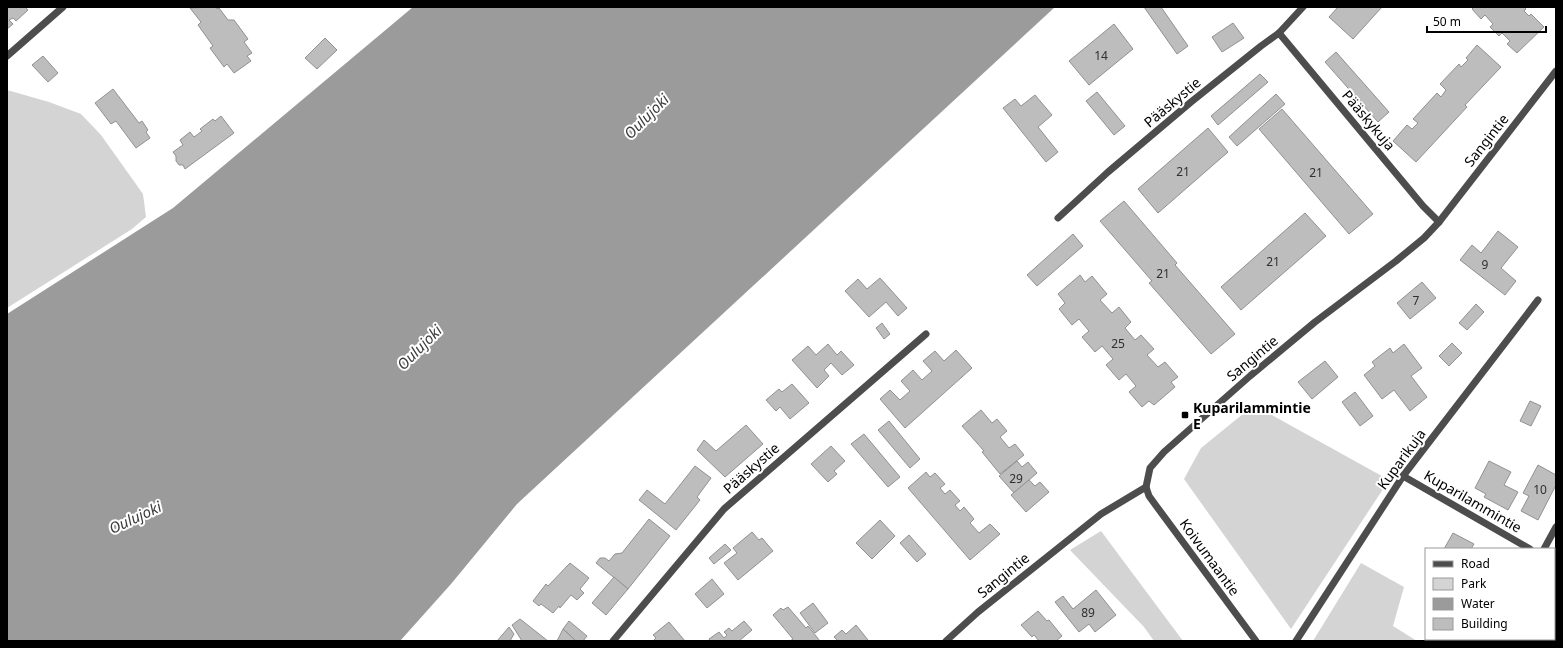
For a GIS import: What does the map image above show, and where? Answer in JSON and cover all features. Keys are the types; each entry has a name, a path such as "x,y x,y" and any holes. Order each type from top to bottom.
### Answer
{"street":[{"path":"7,56 62,7"},
{"name":"Pääskystie","path":"1058,218 1108,172 1191,102 1279,33 1303,7"},
{"name":"Pääskykuja","path":"1279,33 1423,206 1439,222"},
{"name":"Sangintie","path":"946,641 978,612 1102,514 1146,487 1150,468 1164,452 1250,376 1315,322 1424,238 1439,222 1556,71"},
{"name":"Kuparikuja","path":"1296,641 1403,476 1538,300"},
{"name":"Pääskystie","path":"613,641 724,509 926,334"},
{"name":"Kuparilammintie","path":"1403,476 1528,548"},
{"name":"Koivumaantie","path":"1146,487 1149,496 1256,641"},
{"path":"1545,548 1556,527"}],"green space":[{"path":"7,90 49,102 81,114 101,135 143,194 146,217 132,229 7,308"},
{"path":"1254,405 1389,480 1291,629 1184,479 1201,448"},
{"path":"1101,531 1183,641 1154,641 1144,627 1070,550"},
{"path":"1361,563 1404,587 1393,626 1417,641 1313,641"}],"water":[{"name":"Oulujoki","path":"413,7 1055,7 517,504 451,584 400,641 7,641 7,314 173,208"}],"building":[{"path":"7,7 25,7 28,10 16,21 13,18 9,20 13,24 7,29"},
{"path":"216,7 217,9 219,8 228,20 234,20 248,39 244,42 252,53 247,56 251,61 234,73 227,64 224,67 210,48 213,46 198,25 201,22 190,8"},
{"path":"1144,7 1161,7 1188,46 1177,54"},
{"path":"1338,7 1382,7 1353,39 1329,17"},
{"path":"1474,7 1524,7 1526,9 1524,11 1529,16 1531,14 1544,27 1517,53 1507,44 1510,41 1502,33 1499,36 1490,27 1493,24 1485,15 1481,19 1472,9"},
{"path":"1233,23 1244,38 1222,52 1212,37"},
{"path":"1114,24 1133,49 1089,85 1069,61"},
{"path":"325,38 337,50 317,69 305,58"},
{"path":"1477,45 1501,67 1465,105 1467,107 1416,162 1393,141 1407,125 1412,129 1418,123 1413,119 1437,93 1441,97 1446,90 1440,84 1459,64 1461,67 1468,60 1466,58"},
{"path":"1336,52 1389,112 1378,122 1325,62"},
{"path":"43,56 58,73 48,82 32,65"},
{"path":"1260,74 1268,82 1218,125 1211,116"},
{"path":"113,89 139,123 142,121 148,130 146,132 150,138 136,148 116,121 111,124 95,103"},
{"path":"1097,92 1125,126 1114,135 1086,101"},
{"path":"1276,94 1285,104 1237,146 1229,137"},
{"path":"1035,95 1052,115 1038,127 1058,152 1046,162 1003,108 1015,99 1021,106"},
{"path":"1282,109 1373,214 1349,234 1259,129"},
{"path":"221,116 234,133 185,169 183,165 179,165 173,152 183,145 180,140 190,132 194,137 202,131 200,129 213,119 215,121"},
{"path":"1208,128 1228,152 1158,213 1138,189"},
{"path":"1124,201 1177,263 1175,265 1235,334 1211,354 1149,283 1152,281 1100,221"},
{"path":"1305,213 1326,236 1241,310 1221,287"},
{"path":"1498,231 1518,247 1501,268 1516,281 1505,295 1460,260 1472,245 1481,253"},
{"path":"1073,234 1083,246 1037,286 1027,275"},
{"path":"1080,275 1085,282 1092,276 1107,294 1100,300 1112,313 1119,307 1131,322 1125,328 1135,340 1141,335 1154,349 1147,355 1158,367 1165,362 1178,377 1171,382 1175,387 1154,405 1149,401 1142,407 1129,392 1136,386 1126,374 1119,380 1106,365 1113,359 1102,346 1095,352 1082,337 1089,331 1079,319 1072,325 1059,309 1065,303 1058,294"},
{"path":"880,278 907,308 898,316 886,302 869,317 845,291 858,279 867,289"},
{"path":"1422,282 1436,298 1410,319 1397,303"},
{"path":"1476,304 1484,312 1467,330 1459,323"},
{"path":"882,323 890,334 884,339 876,328"},
{"path":"1452,343 1462,353 1449,366 1439,356"},
{"path":"828,344 837,355 841,351 854,365 842,375 831,363 824,370 829,376 817,388 792,360 808,346 816,355"},
{"path":"1404,344 1422,368 1411,376 1427,397 1410,411 1394,390 1382,399 1364,375 1375,366 1372,362 1390,348 1393,353"},
{"path":"956,350 972,368 905,428 880,399 890,390 900,400 910,391 901,381 913,370 922,380 932,371 923,361 935,351 944,361"},
{"path":"1325,361 1338,377 1312,399 1298,382"},
{"path":"792,384 809,403 790,419 780,407 776,411 766,400 779,389 782,392"},
{"path":"1355,392 1373,416 1360,426 1342,402"},
{"path":"1530,401 1541,406 1531,426 1520,421"},
{"path":"981,410 992,423 997,419 1007,431 1000,437 1009,448 1015,444 1024,455 1000,474 982,452 984,451 962,426"},
{"path":"889,421 920,459 910,468 878,430"},
{"path":"746,425 763,444 725,477 697,450 704,440 716,451"},
{"path":"864,434 900,477 888,487 851,444"},
{"path":"831,446 845,461 834,471 837,474 828,482 811,464"},
{"path":"1017,461 1022,467 1028,462 1037,473 1014,493 999,476"},
{"path":"1489,461 1511,472 1504,485 1518,492 1508,510 1484,497 1486,494 1475,488"},
{"path":"1538,465 1556,475 1556,485 1538,520 1521,511 1529,496 1523,493"},
{"path":"695,466 711,478 697,497 700,500 676,530 639,500 647,490 665,504"},
{"path":"926,472 930,477 935,473 945,484 940,488 945,494 950,490 960,501 955,505 960,511 964,507 974,519 970,523 979,533 990,524 1000,534 970,560 908,488"},
{"path":"1029,480 1035,486 1040,482 1049,492 1026,512 1011,495"},
{"path":"649,519 670,536 628,589 596,563 600,558 605,558 609,561 615,554 622,553"},
{"path":"880,520 895,536 872,559 856,543"},
{"path":"752,532 759,540 762,538 773,551 738,580 724,563 737,553 733,548"},
{"path":"1453,533 1474,544 1472,548 1445,548"},
{"path":"909,535 926,554 917,562 900,543"},
{"path":"725,544 731,550 714,564 709,558"},
{"path":"570,563 589,578 580,589 584,593 577,600 571,595 560,608 559,606 553,613 541,604 539,606 533,601 546,584 548,586"},
{"path":"614,577 628,589 606,615 592,603"},
{"path":"712,579 724,594 707,608 695,594"},
{"path":"1096,590 1116,615 1095,632 1089,624 1079,632 1055,602 1063,596 1073,609"},
{"path":"813,603 828,623 815,633 800,613"},
{"path":"788,607 806,628 808,626 820,641 790,641 793,639 773,615 781,608 783,610"},
{"path":"1038,611 1047,621 1049,620 1062,636 1056,641 1039,641 1034,635 1032,637 1021,625"},
{"path":"520,619 548,641 522,641 512,625"},
{"path":"569,621 587,636 583,641 576,641 563,629"},
{"path":"744,621 752,630 739,641 710,641 709,639 719,632 724,638 727,635 724,632 729,628 732,631"},
{"path":"669,622 685,641 653,641 656,638 653,635"},
{"path":"856,625 868,640 867,641 838,641 834,637 842,630 846,634"},
{"path":"509,627 514,634 510,641 497,641"},
{"path":"563,629 576,641 557,641"}],"place":[{"name":"Kuparilammintie E","path":"1185,415"}]}
